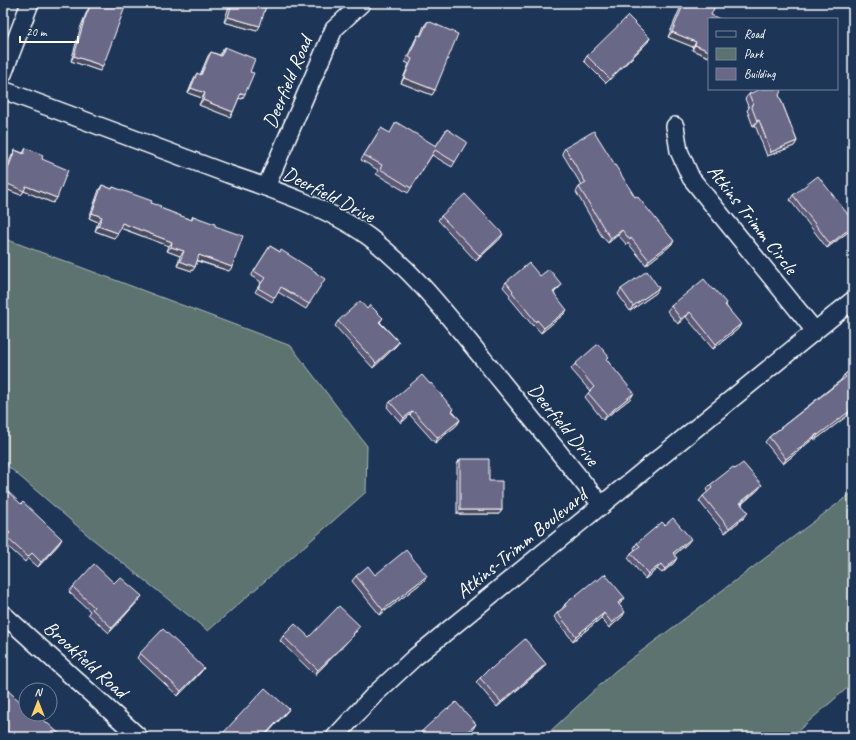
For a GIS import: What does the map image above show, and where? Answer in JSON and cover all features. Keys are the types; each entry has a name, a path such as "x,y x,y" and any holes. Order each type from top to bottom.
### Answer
{"street":[{"path":"3,74 30,3"},
{"name":"Deerfield Road","path":"266,187 334,29 362,3"},
{"name":"Deerfield Drive","path":"3,90 266,187 339,219 367,236 396,258 433,297 602,506"},
{"name":"Atkins Trimm Circle","path":"675,126 679,151 691,178 815,331"},
{"name":"Atkins-Trimm Boulevard","path":"335,737 374,695 414,658 853,300"},
{"name":"Brookfield Road","path":"3,614 139,737"}],"green space":[{"path":"3,238 291,346 367,446 366,492 208,631 90,537 3,462"},
{"path":"853,492 853,683 791,737 544,737 615,671"}],"building":[{"path":"94,3 114,3 125,7 103,66 74,56 84,21 90,6 93,7"},
{"path":"232,3 267,3 260,26 228,17"},
{"path":"684,3 693,6 694,3 707,3 715,6 711,15 718,18 708,18 708,51 695,45 696,42 672,32"},
{"path":"628,16 650,38 610,79 587,56"},
{"path":"428,21 458,34 435,90 404,78 412,59 409,57 418,35 421,36"},
{"path":"225,47 255,59 250,72 254,73 245,94 241,93 233,112 203,100 205,93 191,88 197,73 201,75 211,52 221,56"},
{"path":"759,90 782,90 779,95 797,141 771,152 759,120 757,121 751,105 753,104 749,94"},
{"path":"396,122 436,146 447,129 467,142 455,162 435,150 411,188 380,169 382,165 364,155 381,128 390,133"},
{"path":"594,131 635,197 637,196 674,241 649,260 631,238 630,240 622,230 611,238 579,187 586,183 565,148"},
{"path":"26,148 43,155 42,159 68,170 57,198 26,186 24,191 3,182 15,150 24,154"},
{"path":"818,176 853,221 853,226 830,244 793,195"},
{"path":"102,185 112,189 113,187 152,201 151,203 161,206 160,208 192,220 193,216 243,236 232,267 199,255 195,267 180,261 184,251 171,247 172,242 122,223 118,233 98,226 102,217 92,213"},
{"path":"465,194 503,234 480,256 441,216"},
{"path":"270,246 280,252 281,250 325,279 309,304 281,287 275,298 258,288 265,278 254,271"},
{"path":"529,263 540,276 549,269 562,285 553,292 567,310 544,328 537,320 536,322 506,282"},
{"path":"647,271 659,288 633,306 621,289"},
{"path":"704,279 727,304 725,305 741,324 716,344 690,312 681,319 671,306"},
{"path":"360,301 367,309 370,305 383,318 379,322 399,342 376,363 338,321"},
{"path":"598,344 609,357 606,359 634,393 607,415 588,393 594,387 575,364"},
{"path":"853,368 853,407 849,410 850,411 818,435 817,434 786,459 769,437 846,377 844,375"},
{"path":"422,375 430,384 431,383 454,410 452,411 460,420 438,438 413,411 404,418 390,402"},
{"path":"460,459 489,459 489,481 502,481 502,510 460,510"},
{"path":"743,463 762,485 740,503 748,512 729,528 703,496 712,488 710,485 733,467 735,469"},
{"path":"3,487 21,504 23,502 62,539 41,562 32,553 28,557 6,537 10,533 3,527"},
{"path":"673,518 691,539 673,553 677,558 665,569 661,564 648,574 631,553 640,546 637,543 662,522 665,525"},
{"path":"406,550 427,576 383,610 356,576 368,566 375,575"},
{"path":"94,564 114,583 120,577 142,596 112,628 92,609 94,607 73,587"},
{"path":"605,574 625,598 618,603 625,612 612,623 604,613 576,636 557,613 566,606 565,604 596,579 597,581"},
{"path":"339,606 360,626 353,634 354,635 318,670 283,636 295,624 309,637"},
{"path":"163,629 204,668 181,691 140,653"},
{"path":"525,639 546,664 501,702 480,678"},
{"path":"3,686 18,700 18,722 46,722 63,737 13,737 3,728"},
{"path":"265,688 289,709 263,737 229,737 224,732"},
{"path":"456,702 476,724 462,737 419,737 422,734 421,732 447,708 448,709"}]}
